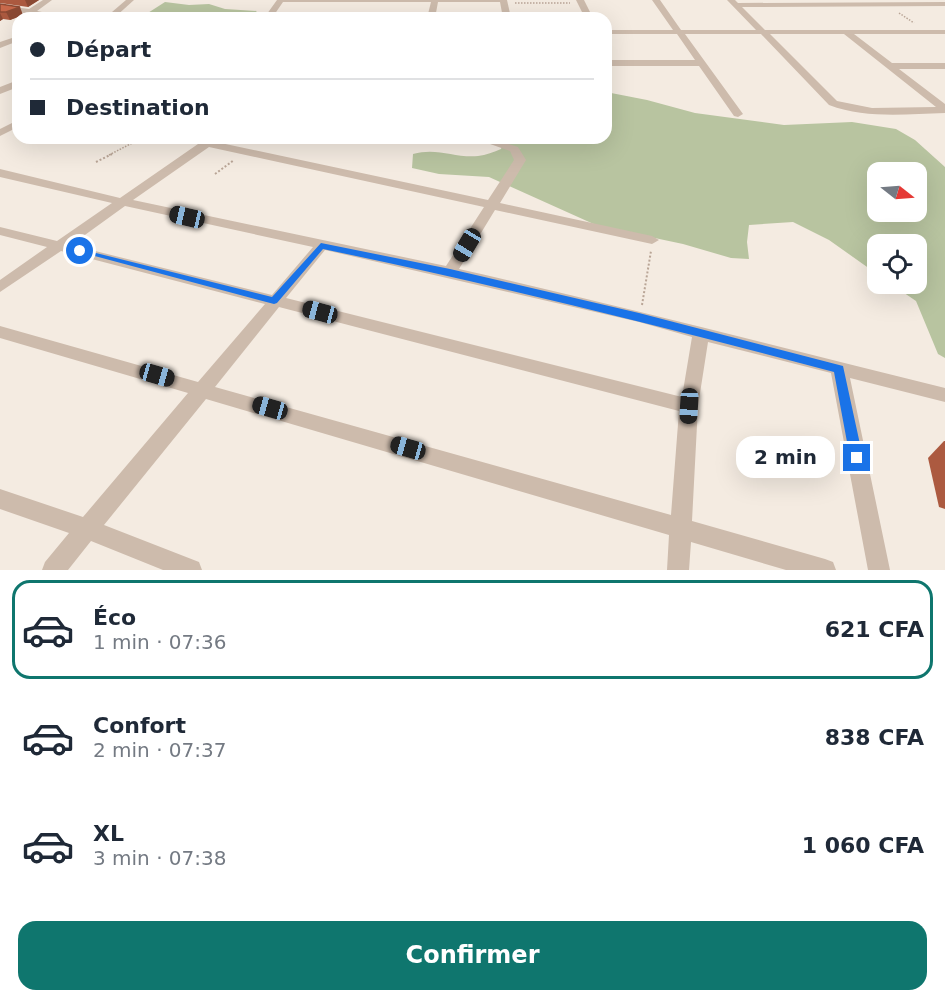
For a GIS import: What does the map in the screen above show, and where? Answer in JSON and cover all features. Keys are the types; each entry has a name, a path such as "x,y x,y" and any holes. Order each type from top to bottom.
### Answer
{"street":[{"path":"0,7 30,12 48,0"},
{"path":"116,12 130,0"},
{"path":"281,0 503,1"},
{"path":"656,0 699,63 738,114"},
{"path":"734,3 945,4"},
{"path":"734,3 833,103 858,110 945,109"},
{"path":"0,15 14,10"},
{"path":"612,32 945,32"},
{"path":"846,32 945,109"},
{"path":"612,63 699,63"},
{"path":"888,66 945,66"},
{"path":"0,287 205,144"},
{"path":"223,144 246,152 652,240"},
{"path":"450,272 520,160 519,153 505,144"},
{"path":"0,172 123,202 450,272 639,316 701,334 945,395"},
{"path":"0,231 689,406"},
{"path":"53,570 201,388 321,246"},
{"path":"0,332 201,388 825,570"},
{"path":"678,570 683,528 689,406 701,334"},
{"path":"839,369 879,570"},
{"path":"0,499 87,529 191,570"}],"path":[{"path":"503,1 580,2"},
{"path":"886,5 930,32"},
{"path":"96,162 130,144"},
{"path":"214,174 246,152"},
{"path":"639,316 646,289 652,240"}],"green space":[{"path":"165,2 189,5 209,4 225,9 257,11 256,12 149,12"},
{"path":"612,93 695,113 784,125 852,122 896,129 915,140 945,167 945,358 938,354 916,301 906,294 927,294 927,234 867,234 867,267 829,240 793,222 749,225 747,242 749,259 731,258 683,244 598,226 489,177 439,174 412,168 413,154 422,152 469,156 501,149 503,144 612,144"}],"building":[{"path":"0,4 20,7 0,12"}],"route":[{"path":"80,251 274,301 321,246 450,272 639,316 839,369 857,458"}]}
